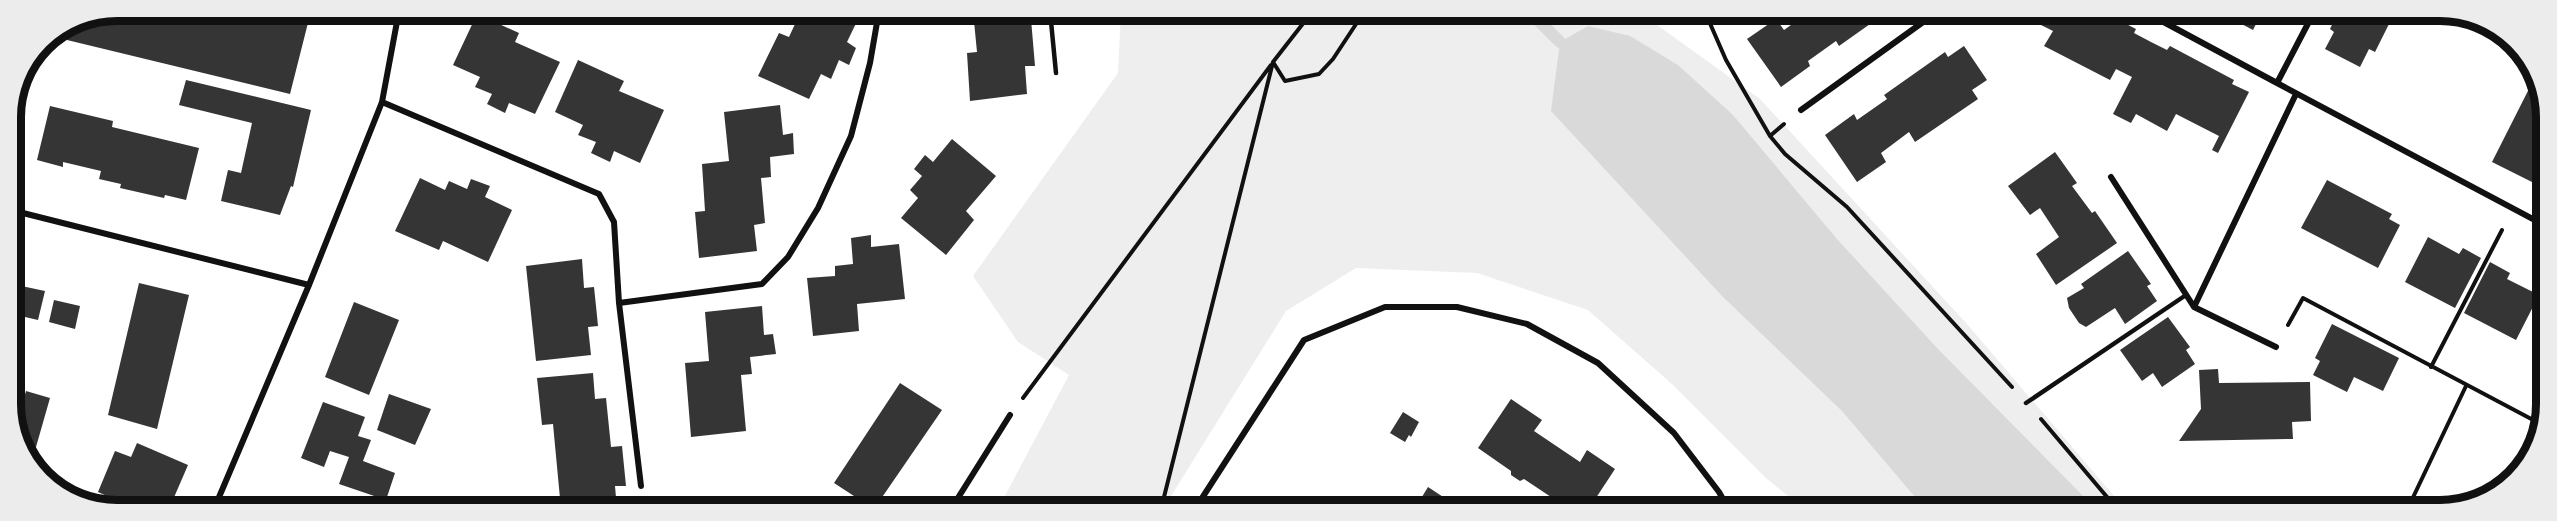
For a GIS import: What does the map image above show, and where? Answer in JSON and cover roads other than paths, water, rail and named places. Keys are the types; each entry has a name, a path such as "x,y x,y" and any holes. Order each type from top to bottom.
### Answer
{"street":[{"path":"218,500 309,285 382,102 397,21"},
{"path":"620,303 762,284 788,257 818,208 851,136 870,63 877,21"},
{"path":"1801,110 1925,21"},
{"path":"2162,21 2536,220"},
{"path":"2277,83 2309,21"},
{"path":"2194,308 2296,94"},
{"path":"382,102 599,194 614,222 620,303 641,486"},
{"path":"2111,177 2194,308 2276,347"},
{"path":"21,213 309,285"},
{"path":"1201,500 1304,340 1384,307 1457,307 1527,324 1598,363 1674,434 1723,500"},
{"path":"957,500 1010,415"}],"lane":[{"path":"1051,21 1056,73"},
{"path":"2026,403 2186,295"}],"waterway":[{"path":"1539,21 1560,42"}]}
